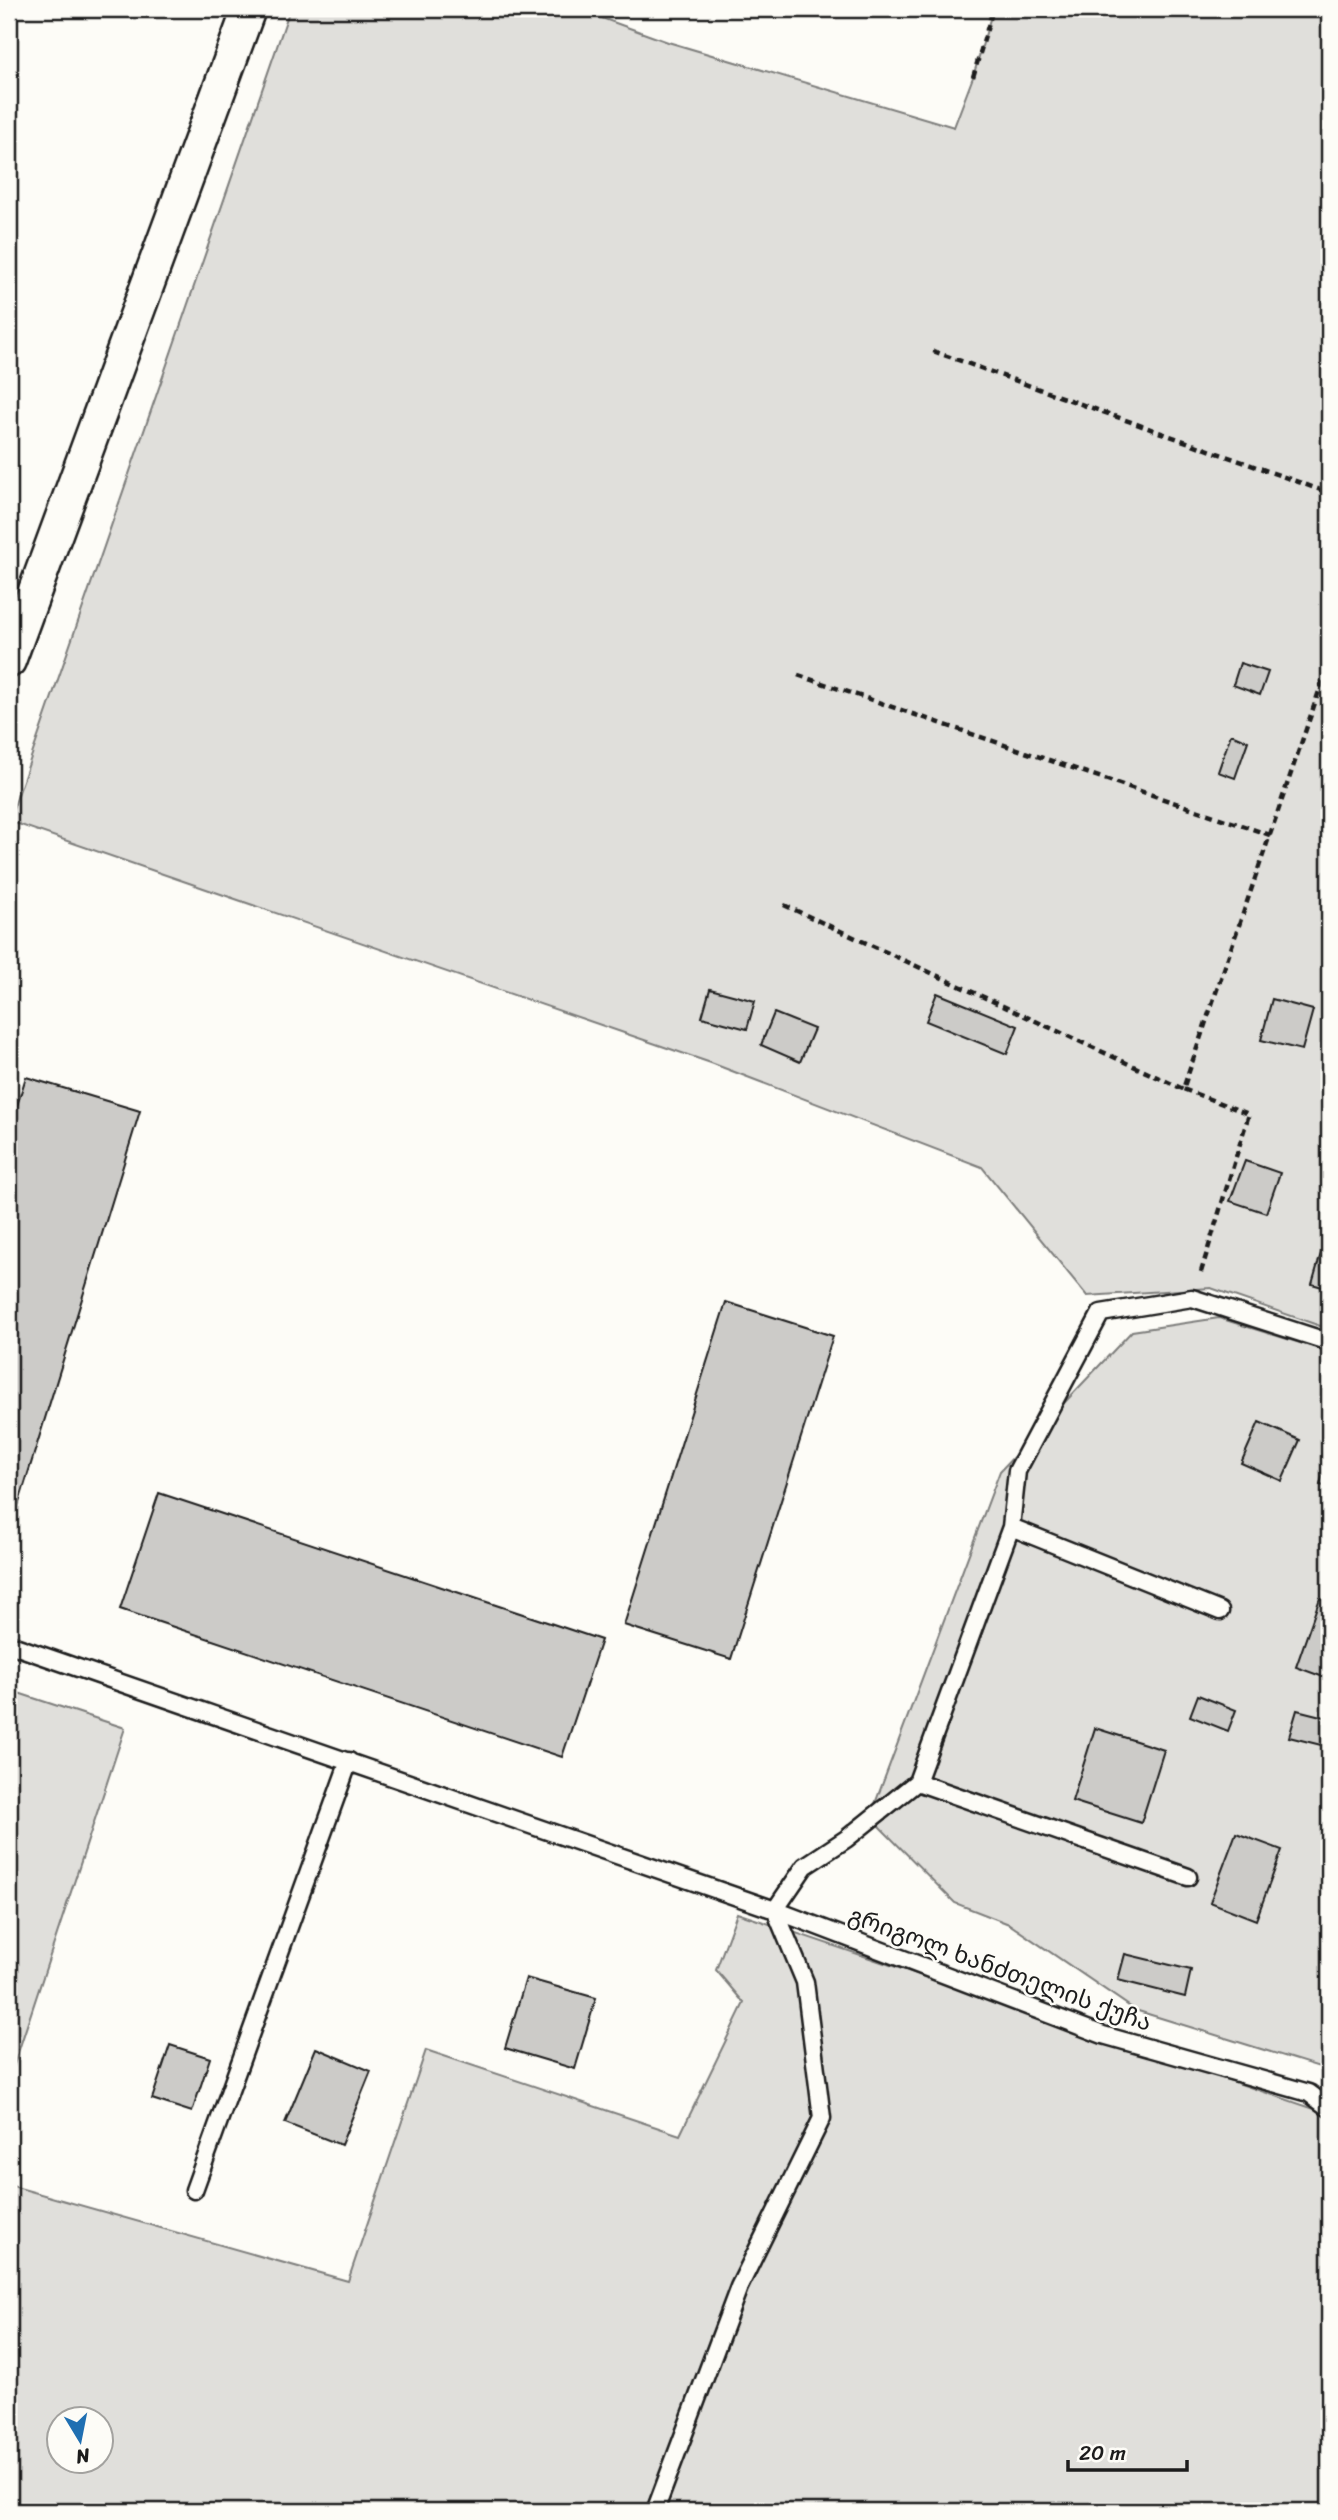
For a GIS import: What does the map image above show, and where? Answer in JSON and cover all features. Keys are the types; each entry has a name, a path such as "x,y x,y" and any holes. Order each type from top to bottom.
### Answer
{"street":[{"path":"9,661 248,9"}],"lane":[{"path":"655,2511 739,2287 822,2118 805,1982 775,1910 805,1866 846,1839 917,1782 1011,1527 1017,1471 1101,1313 1192,1298 1329,1342"},
{"path":"1011,1527 1220,1611"},
{"name":"გრიგოლ ხანძთელის ქუჩა","path":"9,1644 775,1910 1103,2035 1308,2093 1329,2108"},
{"path":"194,2190 349,1761"},
{"path":"917,1782 1188,1877"}],"path":[{"path":"973,77 993,9"},
{"path":"933,351 1329,493"},
{"path":"1183,1089 1329,662"},
{"path":"798,675 1269,835"},
{"path":"785,905 1183,1089 1249,1114 1192,1298"}],"shaded area":[{"path":"290,9 577,9 668,42 954,127 973,77 993,9 1329,9 1329,1329 1211,1288 1087,1296 982,1167 711,1063 9,821"},
{"path":"1219,1318 1329,1352 1329,2070 1135,2010 1009,1924 955,1903 870,1817 1000,1471 1132,1331"},
{"path":"9,1690 125,1728 9,2080"},
{"path":"737,1913 1329,2114 1329,2511 9,2511 9,2185 348,2281 426,2050 680,2135 744,2003 716,1970"}],"building":[{"path":"1240,663 1268,672 1260,695 1233,685"},
{"path":"1231,734 1248,741 1235,778 1218,772"},
{"path":"710,989 755,1001 747,1029 702,1017"},
{"path":"937,993 1018,1026 1007,1054 926,1021"},
{"path":"1272,999 1313,1010 1302,1050 1261,1040"},
{"path":"774,1013 814,1029 800,1062 761,1045"},
{"path":"26,1077 140,1111 9,1535 9,1131"},
{"path":"1245,1161 1280,1173 1266,1213 1230,1201"},
{"path":"1329,1226 1329,1289 1312,1284"},
{"path":"726,1302 833,1336 731,1659 624,1625"},
{"path":"1259,1422 1300,1440 1282,1481 1241,1463"},
{"path":"1329,1452 1329,1487 1320,1485"},
{"path":"159,1493 601,1640 562,1757 120,1609"},
{"path":"1320,1598 1329,1602 1329,1679 1296,1667"},
{"path":"1198,1695 1236,1710 1228,1731 1190,1716"},
{"path":"1297,1710 1329,1718 1329,1747 1289,1737"},
{"path":"1095,1728 1164,1750 1141,1823 1072,1801"},
{"path":"1236,1833 1282,1850 1256,1920 1210,1902"},
{"path":"1125,1954 1191,1970 1185,1997 1118,1980"},
{"path":"526,1978 596,1998 575,2069 505,2048"},
{"path":"170,2045 210,2058 192,2112 152,2099"},
{"path":"316,2048 371,2071 341,2145 285,2123"}]}
